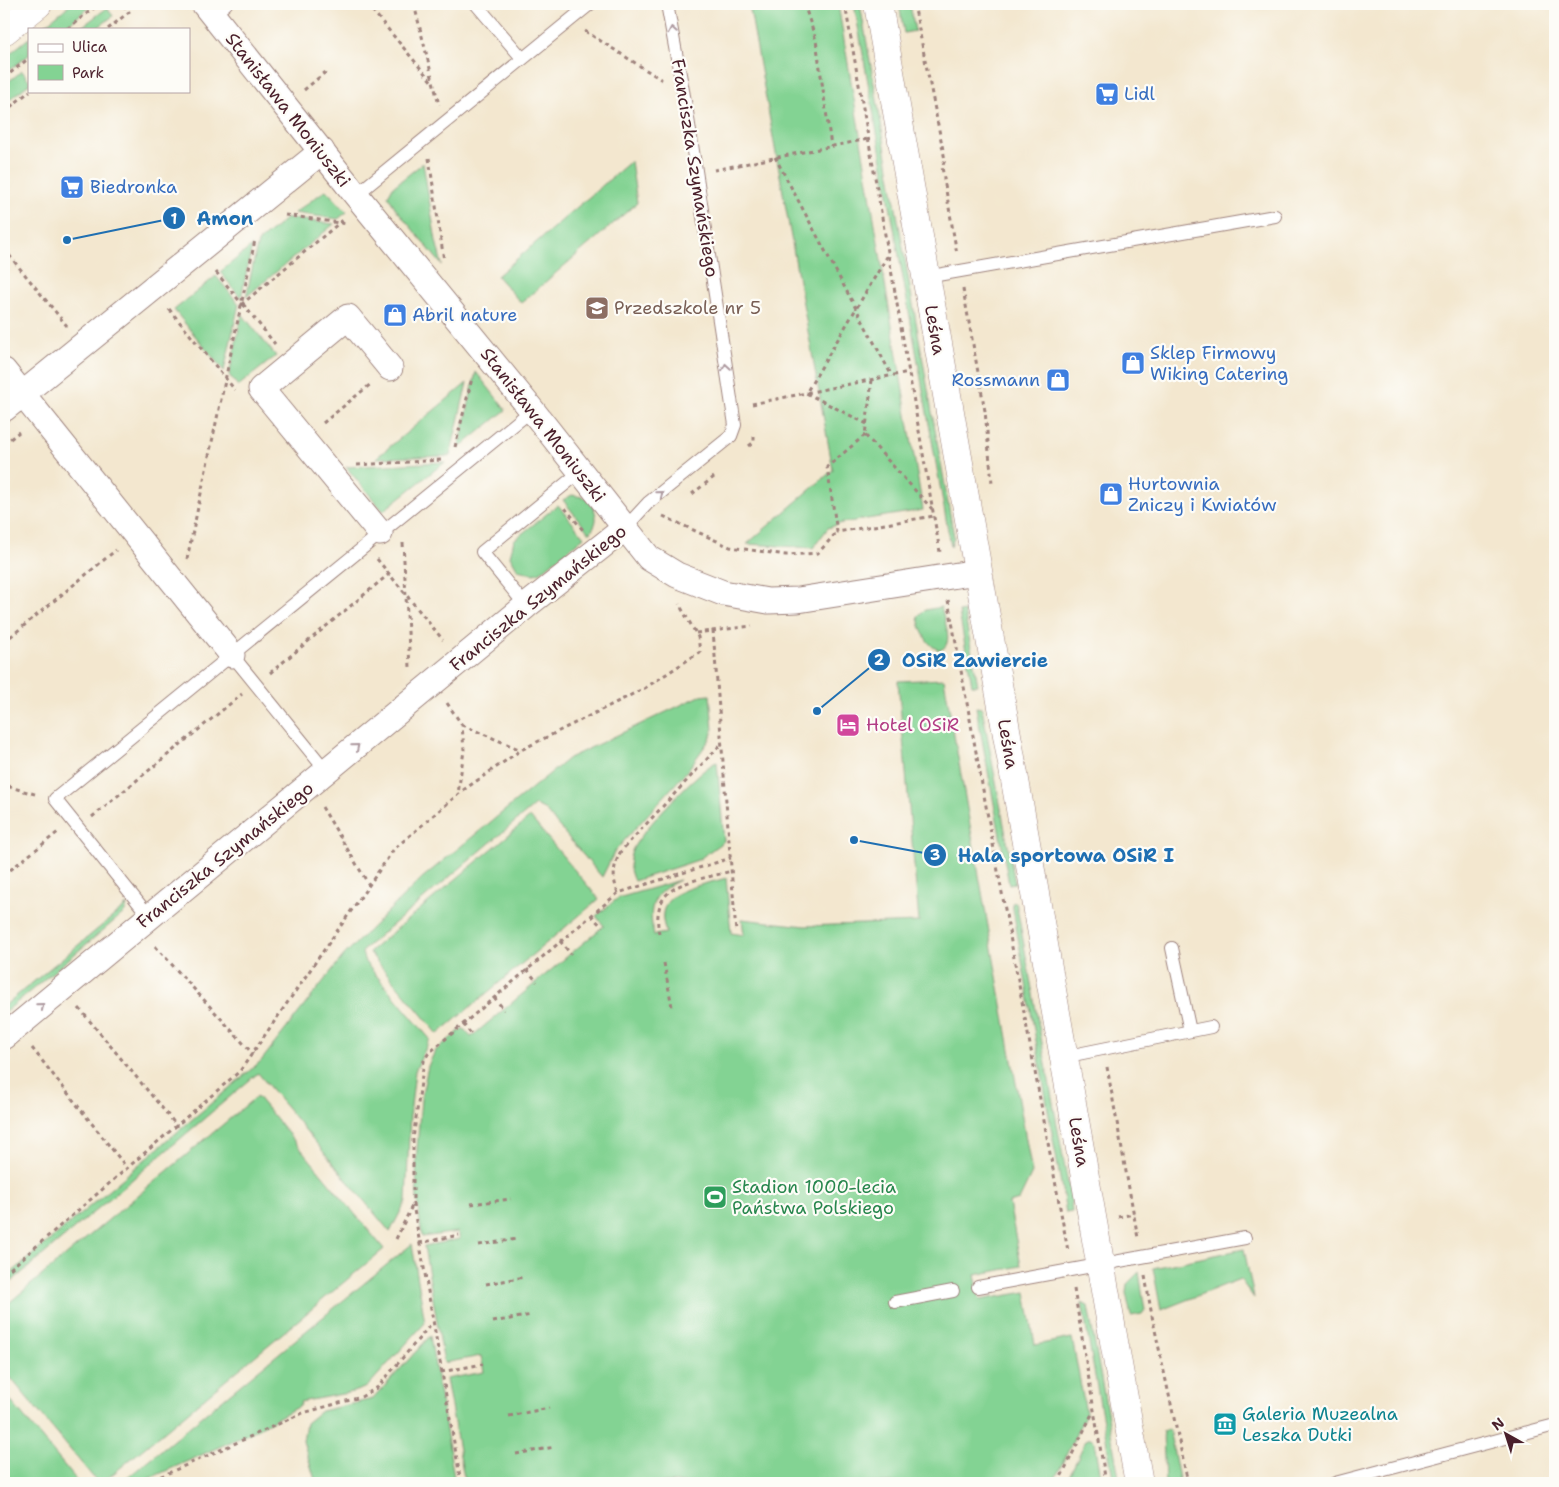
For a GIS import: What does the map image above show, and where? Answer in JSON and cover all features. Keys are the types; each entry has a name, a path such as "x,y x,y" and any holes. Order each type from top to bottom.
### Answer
{"street":[{"path":"4,31 38,4"},
{"name":"Leśna","path":"878,4 977,572 1140,1483"},
{"name":"Stanisława Moniuszki","path":"215,7 322,152 532,410 649,558 692,581 737,597 768,601 798,600 977,572"},
{"path":"13,401 322,152"},
{"path":"385,542 262,390 348,317 390,368"},
{"path":"4,371 13,401 135,534 232,655"},
{"name":"Franciszka Szymańskiego","path":"15,1039 149,928 326,772 526,606 625,528"}],"lane":[{"path":"476,4 522,58"},
{"path":"356,195 590,4"},
{"name":"Franciszka Szymańskiego","path":"625,528 648,503 731,436 735,425 684,94 667,4"},
{"path":"926,277 1274,216"},
{"path":"149,928 55,799 232,655 385,542 532,410"},
{"path":"526,606 482,552 580,472"},
{"path":"232,655 326,772"},
{"path":"1172,948 1190,1031"},
{"path":"1063,1057 1211,1027"},
{"path":"978,1287 1245,1238"},
{"path":"895,1302 953,1291"},
{"path":"1335,1483 1555,1425"}],"path":[{"path":"68,28 99,4"},
{"path":"109,28 129,12 123,4"},
{"path":"367,4 434,83"},
{"path":"414,4 442,114 428,154 444,265"},
{"path":"804,4 816,40 831,146"},
{"path":"845,4 944,578 1071,1270 1106,1483"},
{"path":"580,28 684,94"},
{"path":"4,78 28,59"},
{"path":"299,93 328,70"},
{"path":"4,112 29,92"},
{"path":"711,170 868,139"},
{"path":"775,158 892,376"},
{"path":"286,215 355,225"},
{"path":"242,304 346,217"},
{"path":"180,590 256,240"},
{"path":"4,249 72,332"},
{"path":"806,394 888,255"},
{"path":"216,272 292,364"},
{"path":"169,309 241,397"},
{"path":"320,426 390,368"},
{"path":"752,404 909,372"},
{"path":"454,450 473,375"},
{"path":"837,532 827,467 866,435 872,380"},
{"path":"806,394 867,424"},
{"path":"866,435 932,510"},
{"path":"350,465 443,460"},
{"path":"554,494 599,550"},
{"path":"656,513 730,548 786,555 818,553 837,532 934,516"},
{"path":"4,642 135,534"},
{"path":"385,542 389,574 443,640"},
{"path":"385,542 406,595 410,667"},
{"path":"262,679 389,574"},
{"path":"713,630 736,933"},
{"path":"4,1274 240,1071 394,849 458,794 521,750 646,688 700,652 700,644 696,632"},
{"path":"86,822 248,689"},
{"path":"442,697 462,725 464,750 458,794"},
{"path":"462,725 521,750"},
{"path":"618,893 614,871 616,859 621,851 723,742"},
{"path":"4,779 10,787 55,799"},
{"path":"318,800 369,885"},
{"path":"4,876 72,820"},
{"path":"461,1483 413,1204 413,1139 424,1061 428,1054 618,893 731,858"},
{"path":"659,934 657,911 667,893 680,887 731,872"},
{"path":"591,914 602,927"},
{"path":"149,928 253,1054"},
{"path":"560,941 571,954"},
{"path":"664,963 672,1007"},
{"path":"527,969 537,982"},
{"path":"494,997 504,1010"},
{"path":"74,1002 177,1126"},
{"path":"463,1024 473,1036"},
{"path":"15,1039 128,1168"},
{"path":"1103,1049 1152,1316 1188,1483"},
{"path":"471,1204 511,1200"},
{"path":"396,1239 413,1204"},
{"path":"419,1243 459,1235"},
{"path":"479,1245 517,1239"},
{"path":"486,1284 524,1277"},
{"path":"493,1322 532,1315"},
{"path":"146,1483 303,1413 368,1394 378,1387 432,1323"},
{"path":"441,1372 483,1364"},
{"path":"509,1416 549,1408"},
{"path":"1058,1483 1093,1410"},
{"path":"516,1454 556,1447"}],"green space":[{"path":"71,4 94,4 63,28 41,28"},
{"path":"749,4 838,4 923,510 842,523 828,528 813,548 747,544 833,470"},
{"path":"854,4 860,4 954,537 951,547"},
{"path":"899,4 910,4 915,31 904,33"},
{"path":"107,8 113,16 97,28 80,28"},
{"path":"28,39 28,56 4,74 4,58"},
{"path":"22,71 28,79 28,85 4,104 4,85"},
{"path":"631,161 637,203 521,303 497,276"},
{"path":"423,163 436,241 442,265 396,209 388,196 393,187"},
{"path":"326,190 347,212 338,219 294,213"},
{"path":"287,218 334,224 246,297 258,242"},
{"path":"252,246 241,298 220,272"},
{"path":"216,276 239,304 224,371 174,310"},
{"path":"242,314 276,356 238,386 229,375"},
{"path":"476,372 506,410 459,448"},
{"path":"467,383 450,456 376,458"},
{"path":"445,462 383,511 346,467"},
{"path":"572,495 587,498 595,511 595,524 589,533 563,500"},
{"path":"558,505 584,537 541,572 534,574 518,570 510,556 514,540"},
{"path":"941,607 948,638 947,643 940,650 931,645 922,632 918,617 925,610"},
{"path":"964,611 978,685 972,685 959,612"},
{"name":"Stadion 1000-lecia Państwa Polskiego","path":"944,679 1032,1173 1019,1200 1009,1203 1021,1266 975,1275 980,1300 1026,1292 1035,1345 1072,1338 1086,1413 1053,1483 465,1483 446,1379 484,1372 481,1356 444,1363 424,1246 460,1239 458,1232 422,1237 417,1200 416,1161 421,1099 428,1066 435,1051 463,1028 471,1037 604,926 596,916 618,898 680,880 658,895 654,902 651,916 654,935 666,933 663,912 668,902 674,896 690,888 726,878 731,933 744,935 742,919 805,926 919,922 898,681"},
{"path":"710,695 713,730 710,739 687,771 615,851 602,877 544,809 535,805 364,949 362,953 365,962 430,1039 415,1071 410,1115 406,1201 390,1232 258,1073 4,1288 4,1279 261,1061 344,955 422,878 569,758 700,696"},
{"path":"976,707 982,708 1015,883 1009,884"},
{"path":"717,762 724,841 698,860 634,881 630,870 630,859 632,851 645,831 685,787"},
{"path":"530,817 599,899 438,1034 369,952"},
{"path":"1016,902 1072,1212 1066,1213 1012,903"},
{"path":"127,905 125,912 4,1013 4,1006"},
{"path":"257,1096 384,1249 102,1483 98,1483 4,1370 4,1307"},
{"path":"412,1244 425,1323 367,1387 353,1392 300,1402 301,1405 248,1434 139,1483 121,1483"},
{"path":"1244,1249 1254,1298 1240,1279 1161,1310 1153,1268"},
{"path":"1139,1272 1145,1310 1142,1314 1131,1316 1126,1293 1127,1284"},
{"path":"1082,1303 1088,1306 1120,1483 1114,1483"},
{"path":"430,1336 455,1483 316,1483 303,1441 306,1423 321,1411 373,1399"},
{"path":"4,1393 79,1483 4,1483"},
{"path":"1169,1429 1180,1483 1165,1483 1163,1431"},
{"path":"1091,1438 1095,1442 1102,1483 1066,1483 1086,1440"}],"place":[{"name":"Lidl","path":"1107,94"},
{"name":"Biedronka","path":"72,187"},
{"name":"Amon","path":"67,240"},
{"name":"Przedszkole nr 5","path":"597,308"},
{"name":"Abril nature","path":"395,315"},
{"name":"Sklep Firmowy Wiking Catering","path":"1133,363"},
{"name":"Rossmann","path":"1058,380"},
{"name":"Hurtownia Zniczy i Kwiatów","path":"1111,494"},
{"name":"OSiR Zawiercie","path":"817,711"},
{"name":"Hotel OSiR","path":"848,725"},
{"name":"Hala sportowa OSiR I","path":"854,840"},
{"name":"Stadion 1000-lecia Państwa Polskiego","path":"715,1197"},
{"name":"Galeria Muzealna Leszka Dutki","path":"1225,1424"}]}
